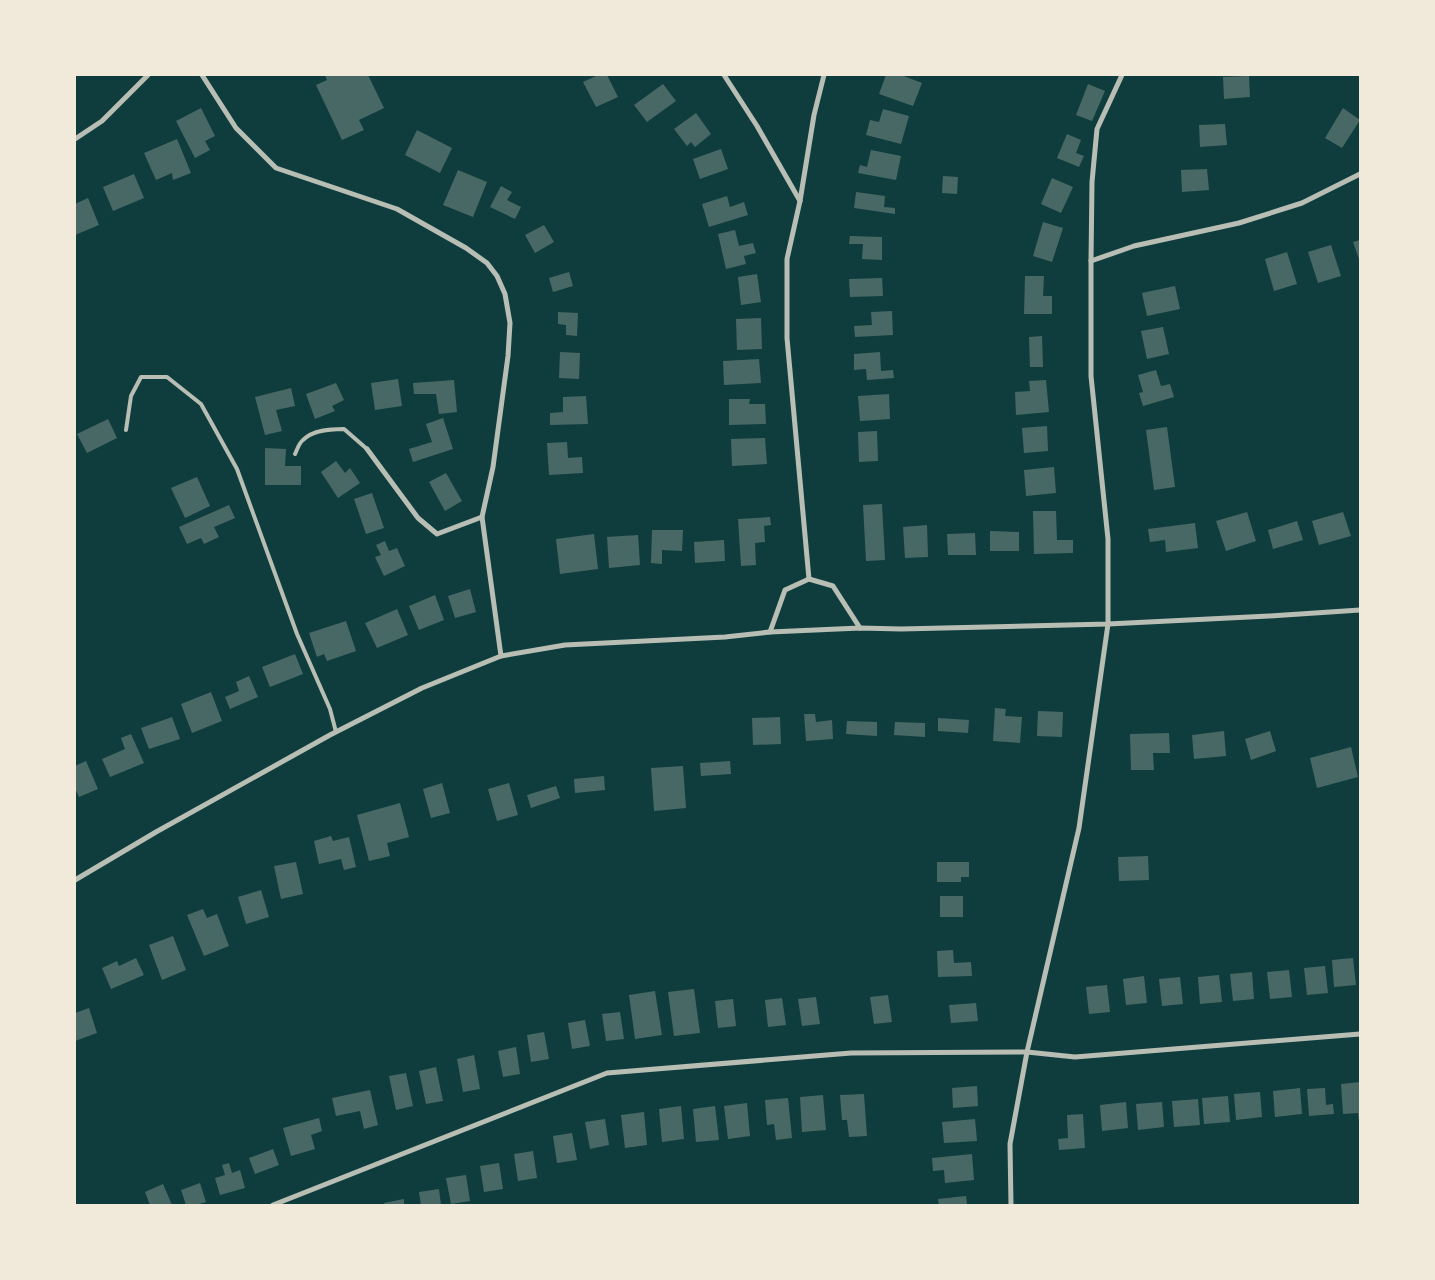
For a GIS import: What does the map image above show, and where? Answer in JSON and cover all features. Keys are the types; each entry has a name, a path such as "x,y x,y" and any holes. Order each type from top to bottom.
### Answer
{"street":[{"path":"75,139 102,121 148,75"},
{"path":"202,75 236,128 276,168 398,209 466,248 487,263 497,276 505,294 510,323 508,356 494,457 482,517 501,656"},
{"path":"724,75 757,126 800,201"},
{"path":"809,579 787,338 787,259 800,201 814,115 824,75"},
{"path":"1011,1205 1010,1144 1028,1052 1080,828 1108,624 1108,540 1091,376 1092,182 1098,129 1122,75"},
{"path":"1091,262 1134,246 1239,223 1302,203 1360,174"},
{"path":"367,449 418,518 438,534 482,517"},
{"path":"770,632 785,590 809,579 833,586 860,628"},
{"path":"75,880 156,832 336,732 422,688 501,656 565,645 725,637 770,632 860,628 901,629 1108,624 1360,610"},
{"path":"273,1205 607,1073 852,1054 1028,1052 1075,1056 1360,1034"}],"lane":[{"path":"126,430 131,396 141,377 167,377 201,404 237,469 297,634 330,709 336,732"},
{"path":"296,454 302,440 327,429 344,429 367,449"}],"building":[{"path":"325,75 368,75 384,108 359,120 364,130 342,140 316,85 327,80"},
{"path":"598,75 607,75 618,97 596,107 583,82"},
{"path":"886,75 901,75 922,83 913,106 879,94"},
{"path":"1249,76 1250,97 1224,99 1223,77"},
{"path":"663,84 676,101 647,122 634,105"},
{"path":"1088,84 1105,91 1092,121 1076,115"},
{"path":"201,108 215,136 205,141 210,150 195,158 176,121"},
{"path":"1343,108 1360,120 1342,148 1325,138"},
{"path":"883,109 909,116 901,144 866,135 870,120 879,122"},
{"path":"696,113 711,134 695,147 691,142 687,146 674,129"},
{"path":"1225,124 1227,145 1200,147 1199,125"},
{"path":"417,130 452,148 440,173 405,155"},
{"path":"1067,134 1081,140 1076,153 1084,156 1079,167 1057,158"},
{"path":"177,139 191,173 173,180 172,173 156,180 144,153"},
{"path":"721,149 728,169 700,179 693,159"},
{"path":"871,150 901,156 896,180 858,173 860,165 867,167"},
{"path":"1207,169 1209,190 1182,192 1181,170"},
{"path":"458,170 487,182 473,217 443,205"},
{"path":"134,174 144,198 113,211 103,187"},
{"path":"943,176 958,177 957,194 942,193"},
{"path":"1052,178 1073,187 1061,213 1041,204"},
{"path":"501,186 512,192 507,200 521,207 515,219 490,207"},
{"path":"856,192 885,196 884,207 895,208 895,214 854,208"},
{"path":"727,196 730,207 744,202 748,215 709,227 702,204"},
{"path":"88,198 99,225 75,235 75,204"},
{"path":"1043,222 1063,228 1052,262 1033,256"},
{"path":"544,225 554,242 535,253 525,235"},
{"path":"735,230 739,246 753,243 756,253 744,256 746,264 726,269 718,234"},
{"path":"850,236 882,237 882,260 862,259 863,244 849,244"},
{"path":"1360,240 1360,262 1353,242"},
{"path":"1331,245 1341,276 1318,283 1308,252"},
{"path":"1287,252 1297,284 1274,291 1265,259"},
{"path":"569,272 573,286 553,292 549,278"},
{"path":"757,274 761,302 741,305 738,277"},
{"path":"1025,276 1044,276 1043,296 1052,296 1052,314 1024,314"},
{"path":"882,278 883,296 850,297 849,279"},
{"path":"1175,286 1180,309 1147,316 1142,293"},
{"path":"892,311 893,335 855,337 854,326 872,325 871,312"},
{"path":"558,312 578,313 577,336 566,335 566,325 558,324"},
{"path":"761,318 762,349 737,350 736,319"},
{"path":"1163,327 1169,354 1147,359 1141,331"},
{"path":"1042,336 1043,367 1030,367 1029,337"},
{"path":"560,352 580,353 579,379 559,378"},
{"path":"880,352 881,371 893,370 894,378 867,380 866,369 854,370 854,354"},
{"path":"759,359 761,383 724,385 723,361"},
{"path":"1156,370 1161,386 1170,384 1174,397 1143,406 1139,393 1143,392 1138,375"},
{"path":"398,379 402,406 375,410 371,383"},
{"path":"454,380 457,412 439,414 436,394 414,394 413,383"},
{"path":"1046,380 1049,412 1016,415 1015,392 1030,391 1029,381"},
{"path":"336,383 344,400 332,406 335,411 315,419 306,394"},
{"path":"291,388 295,406 276,410 282,431 265,435 255,397"},
{"path":"889,394 890,419 860,421 858,396"},
{"path":"586,396 588,424 550,425 550,413 563,412 563,397"},
{"path":"729,399 750,399 749,404 765,404 766,424 729,425"},
{"path":"443,418 453,449 413,462 409,449 432,442 426,424"},
{"path":"108,419 117,438 87,453 77,434"},
{"path":"1047,426 1048,451 1024,453 1022,428"},
{"path":"1167,427 1175,487 1154,490 1146,430"},
{"path":"877,431 878,461 859,462 858,432"},
{"path":"765,438 767,464 732,466 731,439"},
{"path":"567,442 568,458 582,457 583,473 549,475 547,443"},
{"path":"265,448 286,449 285,466 301,466 301,485 265,485"},
{"path":"336,461 345,473 350,468 360,483 338,498 321,472"},
{"path":"1054,467 1056,493 1026,496 1024,470"},
{"path":"446,473 462,501 445,511 429,482"},
{"path":"197,477 210,506 185,518 171,488"},
{"path":"372,493 384,528 366,534 354,499"},
{"path":"882,504 885,560 866,561 863,505"},
{"path":"229,505 235,518 214,527 219,537 204,544 201,538 187,544 179,527"},
{"path":"1033,511 1056,511 1057,540 1073,540 1073,553 1034,554"},
{"path":"1247,512 1256,541 1226,551 1216,521"},
{"path":"1343,512 1351,536 1319,545 1312,521"},
{"path":"770,517 771,525 764,526 765,542 755,543 756,565 741,566 738,519"},
{"path":"1297,521 1303,540 1273,549 1268,530"},
{"path":"1195,523 1198,548 1166,552 1165,540 1150,542 1148,529"},
{"path":"927,525 928,557 905,558 903,527"},
{"path":"652,530 683,530 682,551 662,550 662,564 651,563"},
{"path":"990,531 1019,532 1019,551 990,551"},
{"path":"975,533 976,555 948,555 947,534"},
{"path":"594,534 598,569 560,574 556,539"},
{"path":"638,535 640,565 609,568 607,537"},
{"path":"724,540 725,561 695,563 694,542"},
{"path":"385,541 389,551 397,548 405,566 384,576 375,557 381,555 376,545"},
{"path":"470,589 476,612 455,618 448,596"},
{"path":"435,595 444,620 419,630 409,606"},
{"path":"397,609 408,635 377,648 365,623"},
{"path":"346,621 356,651 327,661 324,654 317,657 309,633"},
{"path":"295,654 303,674 270,687 262,667"},
{"path":"249,676 258,697 230,709 225,697 239,691 236,682"},
{"path":"211,692 222,721 192,733 181,704"},
{"path":"995,708 1006,709 1005,716 1022,717 1020,743 993,741"},
{"path":"1038,711 1063,712 1062,737 1037,736"},
{"path":"804,714 815,714 816,722 832,720 833,739 806,741"},
{"path":"172,717 180,739 149,749 141,728"},
{"path":"780,717 781,744 753,745 752,718"},
{"path":"938,718 969,720 968,733 938,731"},
{"path":"847,721 877,722 877,736 846,734"},
{"path":"895,722 925,723 925,737 894,735"},
{"path":"1224,731 1226,756 1194,759 1192,735"},
{"path":"1270,731 1276,751 1251,760 1245,739"},
{"path":"1169,733 1170,753 1153,753 1154,770 1131,770 1130,734"},
{"path":"131,734 144,763 110,777 102,759 125,749 121,738"},
{"path":"1351,747 1358,777 1317,788 1310,758"},
{"path":"86,761 98,789 79,797 75,788 75,766"},
{"path":"730,761 731,774 701,776 700,763"},
{"path":"683,766 686,808 654,811 651,768"},
{"path":"604,776 605,790 575,793 574,779"},
{"path":"442,783 450,813 431,818 423,789"},
{"path":"509,783 518,815 497,821 488,789"},
{"path":"556,786 560,798 531,808 527,795"},
{"path":"400,803 409,837 387,843 390,856 369,861 357,815"},
{"path":"331,836 333,841 349,837 356,867 344,870 341,859 319,864 314,841"},
{"path":"1148,856 1149,880 1119,881 1118,857"},
{"path":"296,862 303,894 281,899 274,866"},
{"path":"937,862 969,862 969,877 961,877 961,882 937,882"},
{"path":"261,890 269,917 246,924 238,897"},
{"path":"940,896 963,896 963,917 940,917"},
{"path":"203,909 207,918 217,914 229,946 204,956 187,915"},
{"path":"173,936 186,970 162,980 149,945"},
{"path":"953,950 954,963 971,962 972,976 938,977 937,951"},
{"path":"136,958 144,975 111,989 102,968 117,961 119,966"},
{"path":"1353,958 1356,985 1334,987 1332,960"},
{"path":"1325,966 1328,993 1307,995 1304,968"},
{"path":"1289,970 1292,997 1270,999 1267,972"},
{"path":"1252,972 1254,999 1233,1001 1230,974"},
{"path":"1219,975 1222,1002 1200,1004 1198,977"},
{"path":"1144,976 1147,1003 1126,1005 1123,979"},
{"path":"1180,977 1183,1004 1162,1006 1159,979"},
{"path":"1107,985 1110,1012 1089,1014 1086,987"},
{"path":"694,989 700,1033 674,1036 668,992"},
{"path":"655,991 662,1035 635,1039 629,995"},
{"path":"888,995 892,1022 874,1024 870,997"},
{"path":"816,997 820,1024 802,1026 798,999"},
{"path":"782,998 786,1025 768,1027 765,1000"},
{"path":"733,999 736,1026 718,1028 715,1001"},
{"path":"976,1003 978,1021 951,1023 949,1005"},
{"path":"89,1008 97,1033 75,1041 75,1013"},
{"path":"620,1012 624,1039 606,1041 602,1014"},
{"path":"585,1020 590,1046 572,1049 568,1023"},
{"path":"544,1032 549,1059 531,1062 527,1035"},
{"path":"516,1047 520,1074 503,1077 498,1051"},
{"path":"474,1055 480,1089 463,1092 457,1059"},
{"path":"436,1067 443,1101 426,1104 419,1071"},
{"path":"406,1073 413,1106 396,1110 389,1076"},
{"path":"1360,1082 1359,1122 1358,1113 1343,1114 1341,1084"},
{"path":"977,1086 978,1106 953,1108 952,1088"},
{"path":"1300,1088 1302,1114 1275,1117 1273,1091"},
{"path":"1325,1088 1326,1105 1333,1104 1334,1114 1309,1116 1307,1089"},
{"path":"370,1090 378,1125 364,1129 360,1111 336,1116 332,1098"},
{"path":"1260,1092 1262,1117 1236,1120 1234,1094"},
{"path":"864,1094 867,1136 849,1137 847,1120 842,1120 840,1095"},
{"path":"823,1095 826,1130 802,1132 800,1097"},
{"path":"1228,1096 1230,1122 1204,1124 1202,1098"},
{"path":"788,1098 792,1138 776,1140 774,1124 767,1125 765,1100"},
{"path":"1198,1099 1200,1125 1174,1127 1172,1101"},
{"path":"1126,1102 1128,1128 1102,1131 1100,1105"},
{"path":"1162,1102 1164,1127 1138,1130 1136,1104"},
{"path":"747,1103 750,1136 728,1139 724,1106"},
{"path":"681,1106 684,1139 662,1142 659,1109"},
{"path":"715,1106 719,1140 696,1142 693,1109"},
{"path":"644,1112 647,1145 625,1148 621,1115"},
{"path":"1083,1114 1085,1148 1059,1150 1058,1139 1068,1138 1067,1115"},
{"path":"319,1118 322,1131 311,1135 315,1149 291,1156 283,1128"},
{"path":"605,1119 609,1145 590,1149 585,1122"},
{"path":"975,1119 977,1141 944,1143 942,1122"},
{"path":"572,1133 577,1160 557,1163 553,1136"},
{"path":"273,1149 279,1165 255,1174 249,1158"},
{"path":"533,1151 537,1178 518,1181 514,1154"},
{"path":"972,1154 974,1180 945,1183 944,1170 933,1171 932,1158"},
{"path":"229,1163 232,1173 240,1170 245,1188 220,1195 215,1178 225,1175 222,1165"},
{"path":"499,1163 503,1189 484,1192 480,1166"},
{"path":"466,1175 470,1201 451,1204 446,1178"},
{"path":"200,1183 206,1202 186,1205 181,1190"},
{"path":"163,1184 172,1205 150,1205 145,1192"},
{"path":"439,1189 441,1205 421,1205 419,1192"},
{"path":"966,1196 967,1205 939,1205 938,1199"},
{"path":"404,1199 404,1205 385,1205 384,1203"}]}
